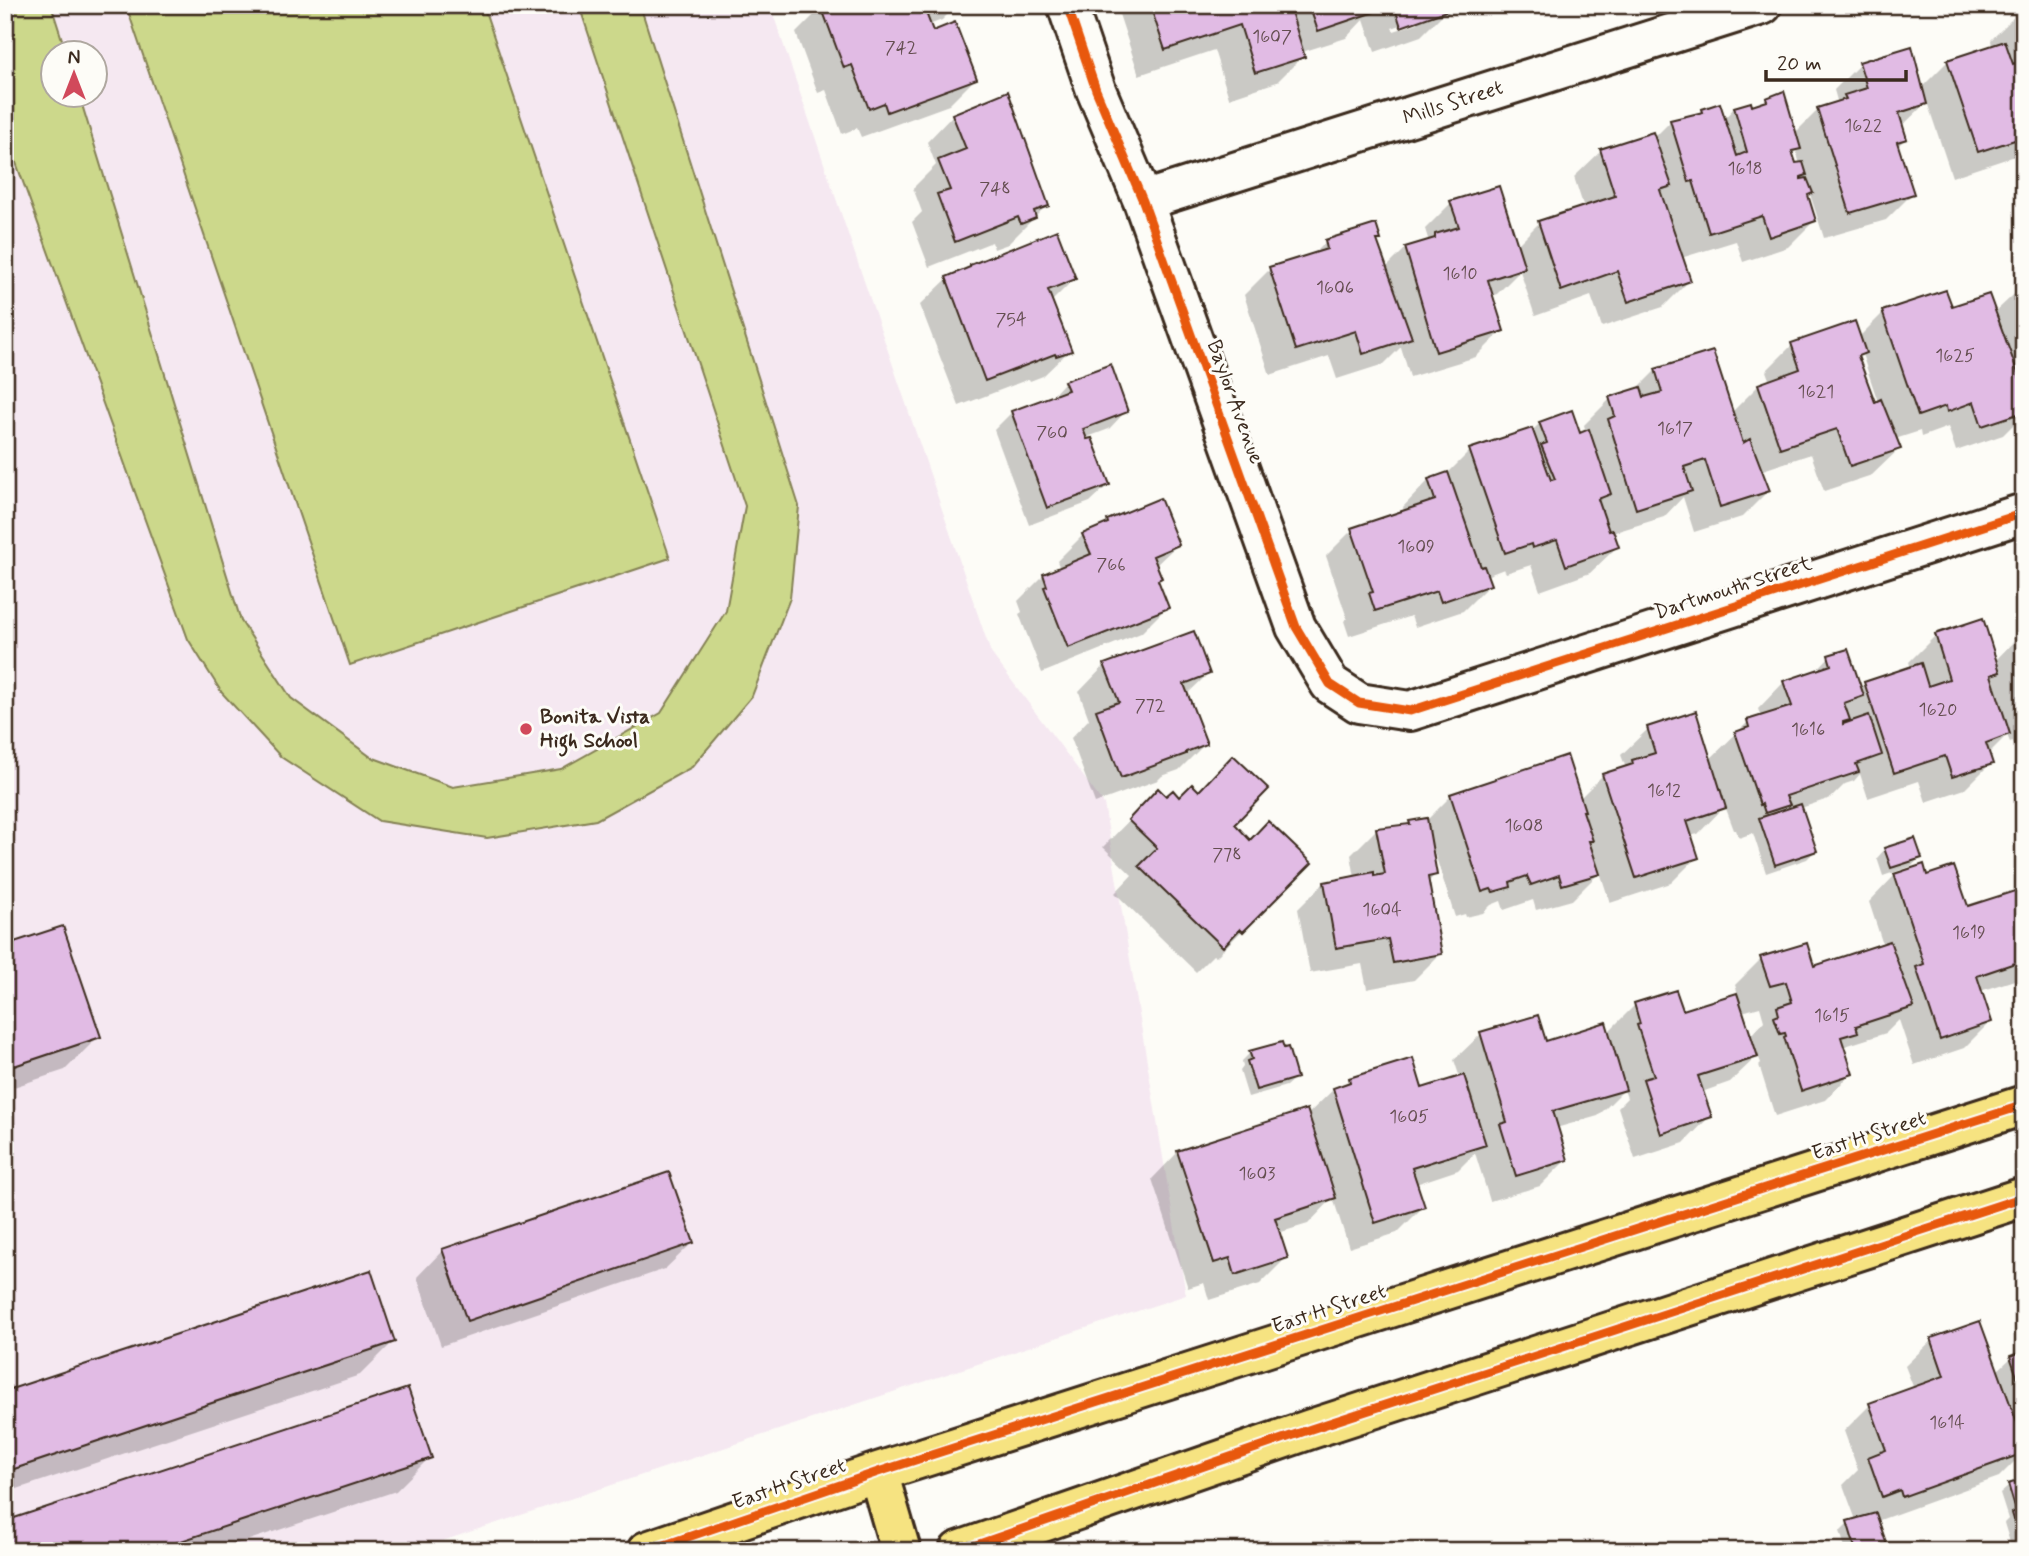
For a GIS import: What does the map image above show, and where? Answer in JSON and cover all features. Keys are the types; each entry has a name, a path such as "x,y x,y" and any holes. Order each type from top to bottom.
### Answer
{"main road":[{"name":"East H Street","path":"647,1551 878,1472 2024,1105"},
{"path":"959,1551 1311,1429 2024,1197"},
{"path":"878,1472 901,1551"}],"street":[{"name":"Baylor Avenue","path":"1067,5 1096,90 1143,201 1296,627 1330,684 1359,703 1410,711 1454,698"},
{"name":"Mills Street","path":"1143,201 1762,5"},
{"name":"Dartmouth Street","path":"1454,698 2024,513"}],"shaded area":[{"name":"Bonita Vista High School","path":"5,5 770,5 991,653 1104,804 1186,1295 412,1551 5,1551"}],"green space":[{"path":"5,5 51,5 62,38 38,38 38,108 83,108 241,621 291,698 371,757 453,787 561,769 661,713 726,611 745,506 579,5 640,5 799,506 790,598 752,696 692,767 596,820 487,838 379,821 281,757 222,693 188,639 5,132"},
{"path":"126,5 483,5 670,558 350,665"}],"building":[{"path":"940,5 925,10 933,31 955,22 977,79 887,112 884,103 869,109 852,65 844,68 821,6"},
{"path":"1150,5 1289,5 1305,57 1255,73 1240,25 1165,50"},
{"path":"1309,5 1372,5 1374,12 1318,31"},
{"path":"1394,5 1447,5 1449,10 1401,27"},
{"path":"2024,10 2024,35 2016,13"},
{"path":"2005,41 2013,64 2024,60 2024,137 1978,152 1947,60"},
{"path":"1912,46 1927,104 1899,113 1907,139 1897,142 1914,194 1850,213 1817,108 1846,99 1844,95 1867,88 1859,62"},
{"path":"1008,91 1049,206 1034,211 1036,218 1021,224 1018,217 955,242 937,194 950,190 938,160 966,149 952,114"},
{"path":"1784,91 1801,149 1792,151 1796,163 1803,162 1807,175 1801,179 1807,178 1813,193 1808,195 1816,221 1769,237 1762,216 1709,233 1693,181 1689,182 1670,120 1703,112 1702,109 1720,103 1737,156 1747,152 1734,107 1751,102 1752,106"},
{"path":"1653,132 1672,186 1660,190 1691,281 1628,302 1617,271 1561,291 1538,221 1615,196 1600,149"},
{"path":"1499,186 1525,268 1488,280 1504,331 1436,352 1405,247 1459,227 1450,201"},
{"path":"1376,224 1381,240 1377,240 1412,338 1363,354 1356,331 1296,350 1269,267 1327,249 1325,240"},
{"path":"1057,230 1076,279 1048,290 1072,351 1056,356 1055,354 985,381 946,277"},
{"path":"1946,290 1952,306 1989,294 2024,390 2024,412 1982,426 1974,402 1947,412 1946,406 1918,416 1882,311"},
{"path":"1855,321 1866,353 1858,356 1875,402 1881,399 1901,449 1850,466 1837,429 1780,448 1758,384 1800,369 1791,343"},
{"path":"1713,351 1743,443 1750,439 1770,491 1720,507 1705,460 1684,467 1692,491 1636,509 1608,419 1615,416 1609,397 1641,387 1644,397 1662,392 1655,369"},
{"path":"1111,364 1128,412 1083,429 1087,439 1092,438 1110,485 1047,508 1011,411 1068,390 1064,381"},
{"path":"1572,410 1580,433 1589,429 1611,494 1598,499 1609,531 1613,530 1619,547 1566,566 1557,540 1532,548 1531,544 1505,553 1469,449 1532,428 1551,480 1555,479 1541,445 1547,443 1539,422"},
{"path":"1448,472 1481,567 1484,566 1491,585 1441,602 1437,591 1375,611 1369,593 1373,592 1351,528 1435,500 1428,479"},
{"path":"1160,498 1179,545 1153,556 1162,578 1158,580 1169,608 1068,648 1044,587 1047,586 1043,574 1091,554 1082,534 1108,523 1107,520"},
{"path":"1983,618 2000,672 1991,675 2010,734 1986,743 1993,764 1952,777 1945,756 1894,773 1864,682 1921,663 1928,686 1949,679 1935,634"},
{"path":"1194,631 1210,674 1184,684 1207,744 1121,778 1096,710 1119,702 1104,664"},
{"path":"2024,635 2024,666 2015,638"},
{"path":"1848,649 1864,696 1844,703 1850,720 1843,724 1869,715 1882,755 1856,764 1859,772 1786,796 1790,805 1765,813 1735,732 1749,727 1747,720 1792,706 1783,681 1831,665 1828,655"},
{"path":"1696,711 1726,808 1687,821 1699,858 1636,878 1602,774 1633,764 1632,760 1655,753 1647,727"},
{"path":"1233,755 1269,789 1235,824 1250,840 1268,821 1312,863 1243,932 1240,929 1223,947 1139,866 1157,848 1128,820 1158,788 1166,796 1173,790 1179,797 1192,784 1199,791"},
{"path":"1567,755 1585,811 1593,841 1589,841 1600,874 1562,885 1559,875 1531,885 1527,876 1510,882 1511,887 1482,892 1450,794"},
{"path":"1801,804 1817,851 1775,865 1759,818"},
{"path":"1427,818 1437,875 1428,877 1442,954 1393,963 1388,939 1336,948 1324,882 1374,872 1374,876 1385,874 1376,828 1410,824 1409,821"},
{"path":"1915,838 1922,858 1891,868 1884,848"},
{"path":"1924,864 1927,875 1954,866 1968,906 2024,888 2024,960 1977,976 1992,1022 1940,1040 1916,967 1924,964 1894,874"},
{"path":"63,926 101,1037 5,1069 5,945"},
{"path":"1890,941 1914,1007 1856,1026 1858,1032 1841,1037 1853,1074 1801,1091 1785,1033 1780,1034 1774,1017 1779,1015 1777,1007 1792,1002 1786,982 1770,986 1760,957 1807,943 1814,966"},
{"path":"1676,990 1683,1010 1737,993 1758,1057 1698,1076 1712,1117 1661,1134 1643,1079 1654,1076 1637,1025 1640,1024 1634,1003"},
{"path":"1538,1015 1546,1041 1606,1022 1626,1090 1553,1111 1568,1160 1516,1176 1500,1124 1507,1122 1480,1032"},
{"path":"1282,1042 1284,1048 1288,1047 1297,1078 1256,1090 1247,1061 1252,1059 1249,1051"},
{"path":"1413,1058 1422,1088 1464,1075 1486,1145 1412,1168 1425,1207 1375,1223 1333,1088 1350,1082 1349,1078"},
{"path":"1307,1109 1336,1198 1275,1218 1288,1258 1235,1275 1230,1258 1214,1263 1177,1151"},
{"path":"669,1172 694,1243 467,1321 442,1249"},
{"path":"371,1270 395,1342 5,1472 5,1391"},
{"path":"1980,1321 2024,1442 2024,1453 1902,1497 1900,1490 1882,1497 1868,1457 1886,1450 1869,1403 1944,1376 1931,1338"},
{"path":"2024,1351 2024,1397 2010,1356"},
{"path":"408,1388 432,1458 151,1551 5,1551 5,1521"},
{"path":"2024,1479 2024,1541 2021,1542 2012,1513 2016,1511 2008,1484"},
{"path":"1876,1513 1889,1551 1856,1551 1847,1521"}],"cycle path":[{"path":"1067,5 1096,90 1143,201 1296,627 1330,684 1359,703 1410,711 2024,513"},
{"path":"647,1551 878,1472 2024,1105"},
{"path":"959,1551 1311,1429 2024,1197"}],"place":[{"name":"Bonita Vista High School","path":"526,729"}]}
